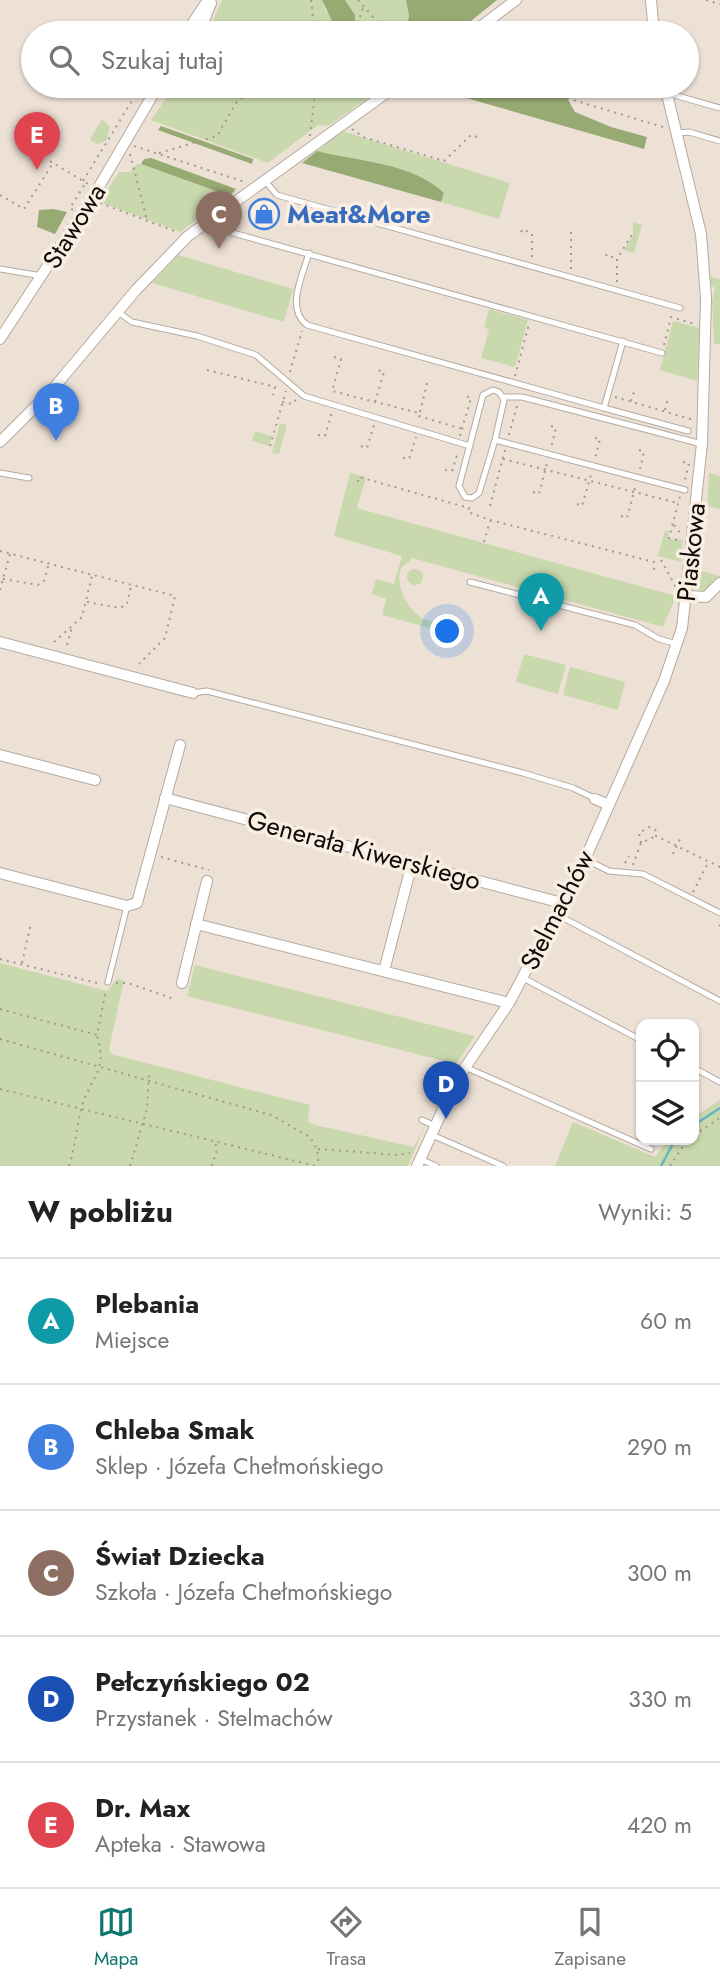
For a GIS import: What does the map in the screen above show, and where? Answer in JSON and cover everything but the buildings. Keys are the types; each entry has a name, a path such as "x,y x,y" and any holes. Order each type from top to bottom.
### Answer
{"street":[{"path":"194,21 211,0"},
{"path":"203,21 211,0"},
{"path":"488,21 516,0"},
{"path":"651,0 653,21"},
{"name":"Stawowa","path":"0,339 128,147 152,98"},
{"name":"Stawowa","path":"146,110 156,98"},
{"path":"0,442 52,390 118,312 188,236 263,185 379,98"},
{"name":"Piaskowa","path":"668,98 701,234 706,325 702,444 677,644"},
{"path":"684,593 706,597 720,583"},
{"path":"0,642 193,693"},
{"name":"Stelmachów","path":"418,1159 459,1071 509,1003 585,859 664,681 677,644"},
{"path":"0,873 130,906 137,903 180,745"},
{"path":"0,755 95,780"},
{"name":"Generała Kiwerskiego","path":"165,798 562,903"},
{"path":"595,799 609,805"},
{"path":"384,971 412,863"},
{"path":"182,983 207,881"},
{"path":"196,924 509,1003"}],"lane":[{"path":"692,98 720,108"},
{"path":"675,131 720,141"},
{"path":"263,185 278,195 680,308"},
{"path":"233,233 662,353"},
{"path":"309,253 296,299 296,311 304,323 688,431"},
{"path":"0,269 42,276"},
{"path":"118,312 132,322 247,351 304,396 470,446"},
{"path":"604,408 623,341"},
{"path":"504,397 480,493 469,498 462,495 459,486 483,395 493,390 504,397 520,397 702,444"},
{"path":"495,440 682,491"},
{"path":"0,472 29,478"},
{"path":"470,582 635,625 659,639 677,644"},
{"path":"193,693 207,691 523,773 573,788 595,799"},
{"path":"585,859 609,871 643,874 720,913"},
{"path":"107,983 130,906"},
{"path":"556,915 720,1001"},
{"path":"523,978 636,1037"},
{"path":"459,1071 652,1149"},
{"path":"699,1071 720,1082"},
{"path":"422,1120 433,1130 503,1166"},
{"path":"418,1159 436,1166"}],"path":[{"path":"312,0 314,21"},
{"path":"358,0 376,21"},
{"path":"706,0 720,4"},
{"path":"358,21 363,7"},
{"path":"76,212 70,208 134,98"},
{"path":"158,153 218,136 236,103 242,98"},
{"path":"312,147 310,132 316,98"},
{"path":"566,98 675,131"},
{"path":"599,108 601,102"},
{"path":"627,116 629,109"},
{"path":"346,121 363,136 444,162 471,135 481,138"},
{"path":"147,221 136,189 128,147 158,153 263,185"},
{"path":"0,195 24,209 52,162 85,182"},
{"path":"98,202 188,236"},
{"path":"521,232 523,229 532,234 530,266"},
{"path":"569,277 571,232"},
{"path":"615,290 617,259 633,233"},
{"path":"606,256 607,254 617,259"},
{"path":"513,383 531,316"},
{"path":"662,353 671,317 706,325"},
{"path":"270,446 304,323"},
{"path":"334,357 341,359 332,391 419,414 462,429"},
{"path":"207,369 275,387 274,395"},
{"path":"375,403 384,372 378,370"},
{"path":"419,414 427,384 422,383"},
{"path":"631,402 635,389"},
{"path":"607,395 695,420"},
{"path":"490,506 520,397"},
{"path":"665,411 668,398"},
{"path":"318,435 325,436 332,411"},
{"path":"360,446 367,448 374,423"},
{"path":"403,458 410,459 416,436"},
{"path":"577,504 582,506 590,479 600,439 595,438"},
{"path":"621,516 627,518 638,478 644,452 639,450"},
{"path":"503,459 678,502"},
{"path":"677,540 669,538 689,463 683,462"},
{"path":"533,492 539,494 545,469"},
{"path":"358,482 359,477 469,508 468,512 490,520 654,562 654,570"},
{"path":"405,496 406,491"},
{"path":"484,542 490,520"},
{"path":"673,524 682,536"},
{"path":"665,528 671,529"},
{"path":"0,551 175,596 165,638 139,664"},
{"path":"0,590 10,553"},
{"path":"661,560 674,588 684,593"},
{"path":"3,579 38,585 44,581 50,564"},
{"path":"54,642 82,617 92,575"},
{"path":"85,601 120,608 127,604 132,585"},
{"path":"67,645 72,626"},
{"path":"633,867 641,843 639,833 647,828 657,831 656,836"},
{"path":"673,854 682,835"},
{"path":"656,836 720,867"},
{"path":"641,843 656,836"},
{"path":"150,854 209,870 207,881"},
{"path":"625,864 629,856"},
{"path":"690,899 709,862"},
{"path":"21,964 31,923"},
{"path":"0,958 107,983 128,983 174,999"},
{"path":"69,1166 81,1108 100,1065 102,1051 97,1035 107,983"},
{"path":"0,1009 97,1035"},
{"path":"0,1039 271,1115 310,1137 317,1149 318,1166 0,1089"},
{"path":"130,1166 143,1123 149,1072"},
{"path":"699,1132 720,1118"},
{"path":"212,1166 217,1150 215,1141"},
{"path":"670,1166 684,1145"},
{"path":"317,1149 418,1159"}],"green space":[{"path":"222,0 322,0 326,12 355,15 345,0 406,0 409,16 408,21 212,21"},
{"path":"322,0 345,0 355,15 355,21 332,21"},
{"path":"406,0 497,0 471,21 408,21"},
{"path":"166,98 368,98 328,126 318,125 268,163 151,120"},
{"path":"466,98 567,98 575,112 611,127 647,137 644,149"},
{"path":"102,119 110,127 106,141 98,144 90,140"},
{"path":"161,126 253,159 252,164 158,130"},
{"path":"342,131 510,183 499,219 441,202 444,193 317,151"},
{"path":"317,151 384,165 416,175 444,193 441,202 302,163"},
{"path":"151,158 236,189 230,196 141,164 144,159"},
{"path":"137,164 230,196 180,232 100,202 119,172 130,172"},
{"path":"39,210 67,212 55,234 37,227"},
{"path":"633,222 642,225 634,253 624,250 633,235"},
{"path":"178,255 293,289 284,322 152,283"},
{"path":"710,277 720,279 720,345 714,343 712,301 715,288 711,286"},
{"path":"489,309 528,320 515,367 481,358 489,329 484,327"},
{"path":"673,321 700,328 697,381 660,370"},
{"path":"280,423 287,425 279,454 272,453"},
{"path":"255,431 272,436 269,446 252,441"},
{"path":"350,473 366,477 357,508 676,596 663,627 412,558 401,569 399,576 405,599 420,617 450,628 453,630 452,634 382,615 386,599 372,594 376,579 394,584 402,556 334,536"},
{"path":"709,473 720,476 720,509 707,506"},
{"path":"665,530 669,531 668,539 683,540 681,562 658,556"},
{"path":"415,569 423,577 415,585 407,577"},
{"path":"697,570 720,577 712,588 700,591 696,585"},
{"path":"524,654 566,665 558,694 516,682"},
{"path":"570,667 625,682 618,710 563,695"},
{"path":"0,963 107,991 117,979 124,980 109,1049 111,1054 310,1105 308,1121 311,1124 414,1147 427,1121 408,1166 0,1166"},
{"path":"195,965 475,1036 456,1064 187,996"},
{"path":"720,1100 720,1166 555,1166 573,1122 655,1157 664,1145 699,1145 699,1114"}],"waterway":[{"path":"699,1122 720,1108"},
{"path":"661,1166 672,1145"}],"place":[{"name":"Dr. Max","path":"37,170"},
{"name":"Meat&More","path":"264,214"},
{"name":"Świat Dziecka","path":"219,249"},
{"name":"Chleba Smak","path":"56,441"},
{"name":"Plebania","path":"541,631"},
{"name":"Pełczyńskiego 02","path":"446,1119"}]}
